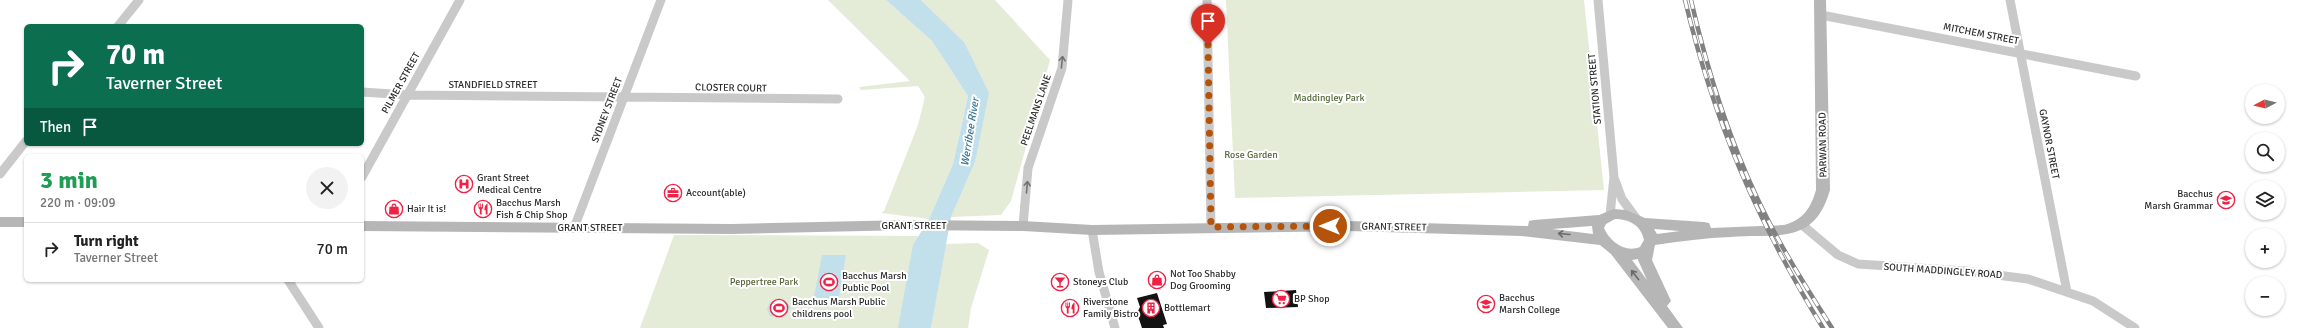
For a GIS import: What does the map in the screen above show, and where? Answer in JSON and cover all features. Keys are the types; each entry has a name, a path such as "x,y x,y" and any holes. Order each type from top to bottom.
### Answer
{"main road":[{"name":"PARWAN ROAD","path":"1745,231 1784,230 1801,224 1810,218 1817,210 1823,190 1820,0"},
{"path":"1676,328 1617,251 1602,240 1598,231 1606,217 1622,214 1639,221 1745,231"},
{"name":"GRANT STREET","path":"1467,228 1606,217"},
{"path":"1639,221 1648,229 1650,243 1645,260 1649,273 1681,328"},
{"path":"0,222 24,222"},
{"name":"GRANT STREET","path":"364,226 732,229 908,225 1024,226 1092,230 1211,227 1467,228 1556,234 1602,240"},
{"path":"1617,251 1635,254 1642,252 1650,243 1700,234 1745,231"}],"street":[{"path":"120,24 139,0"},
{"name":"PILMER STREET","path":"364,173 460,0"},
{"name":"SYDNEY STREET","path":"574,228 661,0"},
{"name":"PEELMANS LANE","path":"1024,226 1028,168 1062,68 1068,0"},
{"path":"1207,0 1211,227"},
{"name":"STATION STREET","path":"1598,0 1614,177 1622,199 1639,221"},
{"name":"GAYNOR STREET","path":"2010,0 2067,292"},
{"name":"MITCHEM STREET","path":"1821,15 2136,76"},
{"name":"STANDFIELD STREET","path":"364,92 407,95 624,97"},
{"name":"CLOSTER COURT","path":"624,97 838,100"},
{"path":"0,174 24,144"},
{"name":"STATION STREET","path":"1606,217 1614,177"},
{"name":"SOUTH MADDINGLEY ROAD","path":"1801,224 1838,254 1858,264 2000,274 2028,279 2093,301 2135,328"},
{"path":"1092,230 1099,272 1115,328"},
{"path":"289,282 319,328"}],"green space":[{"path":"828,0 886,0 932,41 968,96 953,164 929,219 881,213 884,211 918,125 925,97 918,86 861,90 859,87 910,81"},
{"path":"921,0 995,0 1050,60 1011,201 1001,215 951,217 975,162 964,42"},
{"name":"Maddingley Park","path":"1226,0 1584,0 1604,190 1235,198"},
{"name":"Peppertree Park","path":"674,235 918,236 899,328 640,328"},
{"path":"978,243 989,250 971,308 968,328 931,328 945,244"}],"water":[{"name":"Werribee River","path":"886,0 921,0 964,42 989,93 975,162 951,217 931,328 898,328 913,245 929,219 953,164 968,96 932,41"},
{"path":"822,255 846,255 838,302 813,302"},
{"name":"Bacchus Marsh Public childrens pool","path":"782,300 788,303 791,308 787,313 782,315 770,316 767,309 770,302"}],"building":[{"name":"BP Shop","path":"1296,290 1298,307 1266,308 1264,292"},
{"name":"Bottlemart","path":"1157,293 1167,324 1163,325 1164,328 1142,328 1137,313 1140,307 1137,298"}],"railway":[{"path":"1685,0 1710,88 1740,170 1778,249 1823,328"},
{"path":"1691,0 1704,52 1719,102 1748,177 1784,250 1832,328"}],"place":[{"name":"Grant Street Medical Centre","path":"464,184"},
{"name":"Account(able)","path":"673,193"},
{"name":"Bacchus Marsh Grammar","path":"2226,200"},
{"name":"Hair It is!","path":"394,209"},
{"name":"Bacchus Marsh Fish & Chip Shop","path":"483,209"},
{"name":"Not Too Shabby Dog Grooming","path":"1157,280"},
{"name":"Bacchus Marsh Public Pool","path":"829,282"},
{"name":"Stoneys Club","path":"1060,282"},
{"name":"BP Shop","path":"1281,299"},
{"name":"Bacchus Marsh College","path":"1486,304"},
{"name":"Bacchus Marsh Public childrens pool","path":"779,308"},
{"name":"Riverstone Family Bistro","path":"1070,308"},
{"name":"Bottlemart","path":"1151,308"}],"route":[{"path":"1208,45 1209,193 1211,227 1330,226"}],"park label":[{"name":"Rose Garden","path":"1251,155"}]}
